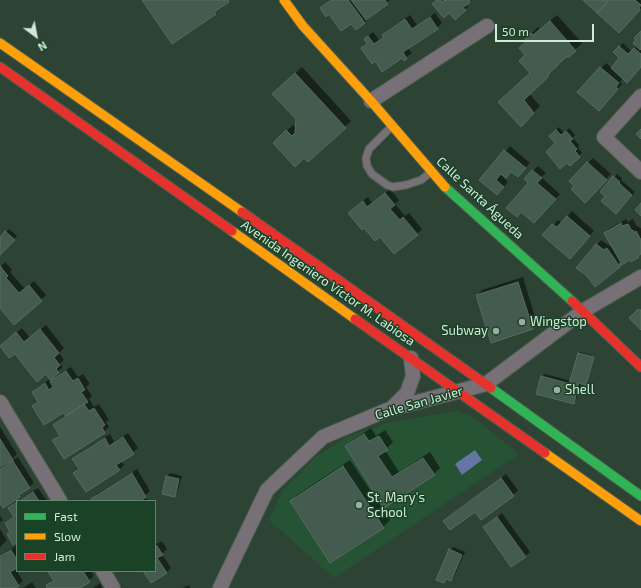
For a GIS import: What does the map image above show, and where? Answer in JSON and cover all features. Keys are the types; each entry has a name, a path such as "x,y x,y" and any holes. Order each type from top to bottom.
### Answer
{"main road":[{"name":"Calle Santa Águeda","path":"286,1 303,26 442,183 584,311 641,367"},
{"name":"Avenida Ingeniero Víctor M. Labiosa","path":"0,43 486,384 641,496"},
{"name":"Avenida Ingeniero Víctor M. Labiosa","path":"0,67 641,521"}],"street":[{"path":"371,101 486,26"},
{"path":"641,96 604,137 641,172"},
{"name":"Calle San Javier","path":"220,588 267,490 323,437 391,409 486,384 584,311 641,277"},
{"path":"391,409 407,392 413,376 411,358"},
{"path":"0,402 59,500"},
{"path":"104,572 114,588"}],"lane":[{"path":"392,126 369,149 366,158 367,166 372,174 387,185 393,187 406,185 421,180 432,172"}],"shaded area":[{"name":"St. Mary's School","path":"455,411 471,416 519,454 334,578 269,520 283,490 318,455 346,437 387,423"}],"water":[{"path":"475,450 482,460 462,475 455,464"}],"building":[{"path":"142,0 228,0 229,2 214,12 216,14 172,44"},
{"path":"331,0 348,0 365,23 356,30 351,24 341,31 329,14 326,17 320,8"},
{"path":"351,0 385,0 388,4 366,20"},
{"path":"437,0 441,0 442,2 444,0 469,0 470,2 463,8 466,10 455,20 449,13 444,18 432,4"},
{"path":"583,0 609,0 597,13"},
{"path":"609,0 635,0 641,5 639,8 640,10 619,33 597,13"},
{"path":"430,17 438,29 403,52 407,59 404,61 402,58 382,72 375,61 372,64 361,48 367,44 364,39 368,36 374,44 384,37 382,35 405,19 412,29"},
{"path":"550,21 576,51 569,57 566,57 524,100 534,113 521,127 498,102 530,73 519,61 525,55 519,48 527,41 525,39 531,33 533,35"},
{"path":"641,31 640,50 633,43 636,40 634,38"},
{"path":"619,46 628,54 634,48 641,54 641,67 627,83 611,68 619,58 613,52"},
{"path":"600,67 619,83 616,87 618,89 599,111 577,92"},
{"path":"295,73 346,128 308,162 304,158 295,167 273,143 286,130 292,136 295,133 296,119 272,94"},
{"path":"641,129 641,139 636,134"},
{"path":"556,130 561,135 566,131 573,139 570,141 577,149 575,151 580,157 570,166 567,163 560,169 546,152 555,143 549,136"},
{"path":"504,150 526,168 518,177 511,172 506,178 501,174 496,180 504,187 497,195 479,180"},
{"path":"587,162 607,180 585,203 571,189 574,186 569,181"},
{"path":"532,170 542,178 537,183 556,199 534,223 521,212 517,217 506,208 528,183 524,179"},
{"path":"613,176 632,195 616,214 601,201 605,196 600,192"},
{"path":"385,193 395,205 390,209 400,220 403,217 418,235 394,254 380,237 375,241 364,228 362,230 348,213 363,201 367,207"},
{"path":"641,203 641,216 635,210"},
{"path":"567,216 590,236 570,259 542,235 552,224 557,227"},
{"path":"621,223 622,226 628,224 632,231 633,230 635,233 636,231 641,240 641,254 631,262 630,260 620,266 619,264 621,263 604,233"},
{"path":"5,231 15,240 0,255 0,237"},
{"path":"596,244 604,250 607,248 620,267 595,287 586,275 576,268"},
{"path":"0,266 8,276 6,278 19,293 29,285 42,301 14,325 0,308"},
{"path":"518,282 533,329 491,343 476,295"},
{"path":"637,310 641,310 641,330 629,318"},
{"path":"40,329 59,353 54,358 60,365 56,369 59,373 50,380 46,374 37,382 15,354 9,358 0,346 16,332 24,342"},
{"path":"578,353 594,357 586,385 579,383 578,386 569,384"},
{"path":"66,371 73,381 78,378 85,390 81,392 88,402 66,416 63,413 44,425 32,406 38,402 32,392 45,383 49,390 53,387 50,381"},
{"name":"Shell","path":"541,376 578,386 574,404 536,394"},
{"path":"84,404 89,411 94,408 105,425 102,427 105,433 64,459 52,440 60,436 53,425"},
{"path":"364,434 369,441 379,436 388,450 378,456 392,477 423,458 435,475 384,508 345,446"},
{"path":"123,437 134,454 116,465 120,470 86,492 73,473 79,469 72,459 105,438 109,446"},
{"path":"0,439 13,460 0,467"},
{"path":"13,461 30,488 19,495 20,497 3,508 0,504 0,469"},
{"path":"343,466 384,528 330,563 290,501"},
{"path":"132,473 146,497 142,500 91,499"},
{"path":"166,476 179,479 175,497 162,494"},
{"path":"501,478 514,496 481,520 475,512 450,530 443,521"},
{"path":"33,492 38,500 21,500"},
{"path":"16,503 16,543 13,545 7,534 10,532 5,523 14,517 8,508"},
{"path":"497,517 526,557 511,567 483,527"},
{"path":"156,546 163,555 157,558 167,573 151,583 144,572 156,572"},
{"path":"449,549 462,555 451,581 446,579 444,583 436,580"},
{"path":"11,550 16,558 16,569 10,572 19,586 16,588 0,588 0,556"},
{"path":"48,572 84,572 90,582 80,588 47,588 46,585 54,581"}],"traffic: fast":[{"path":"445,187 572,301"},
{"path":"491,388 641,496"}],"traffic: slow":[{"path":"284,0 303,26 371,101 445,187"},
{"path":"0,43 242,212"},
{"path":"232,231 355,319"},
{"path":"545,453 641,521"}],"traffic: jam":[{"path":"0,67 232,231"},
{"path":"242,212 491,388"},
{"path":"572,301 641,367"},
{"path":"355,319 545,453"}],"place":[{"name":"Wingstop","path":"522,322"},
{"name":"Subway","path":"496,331"},
{"name":"Shell","path":"557,390"},
{"name":"St. Mary's School","path":"359,505"}]}
